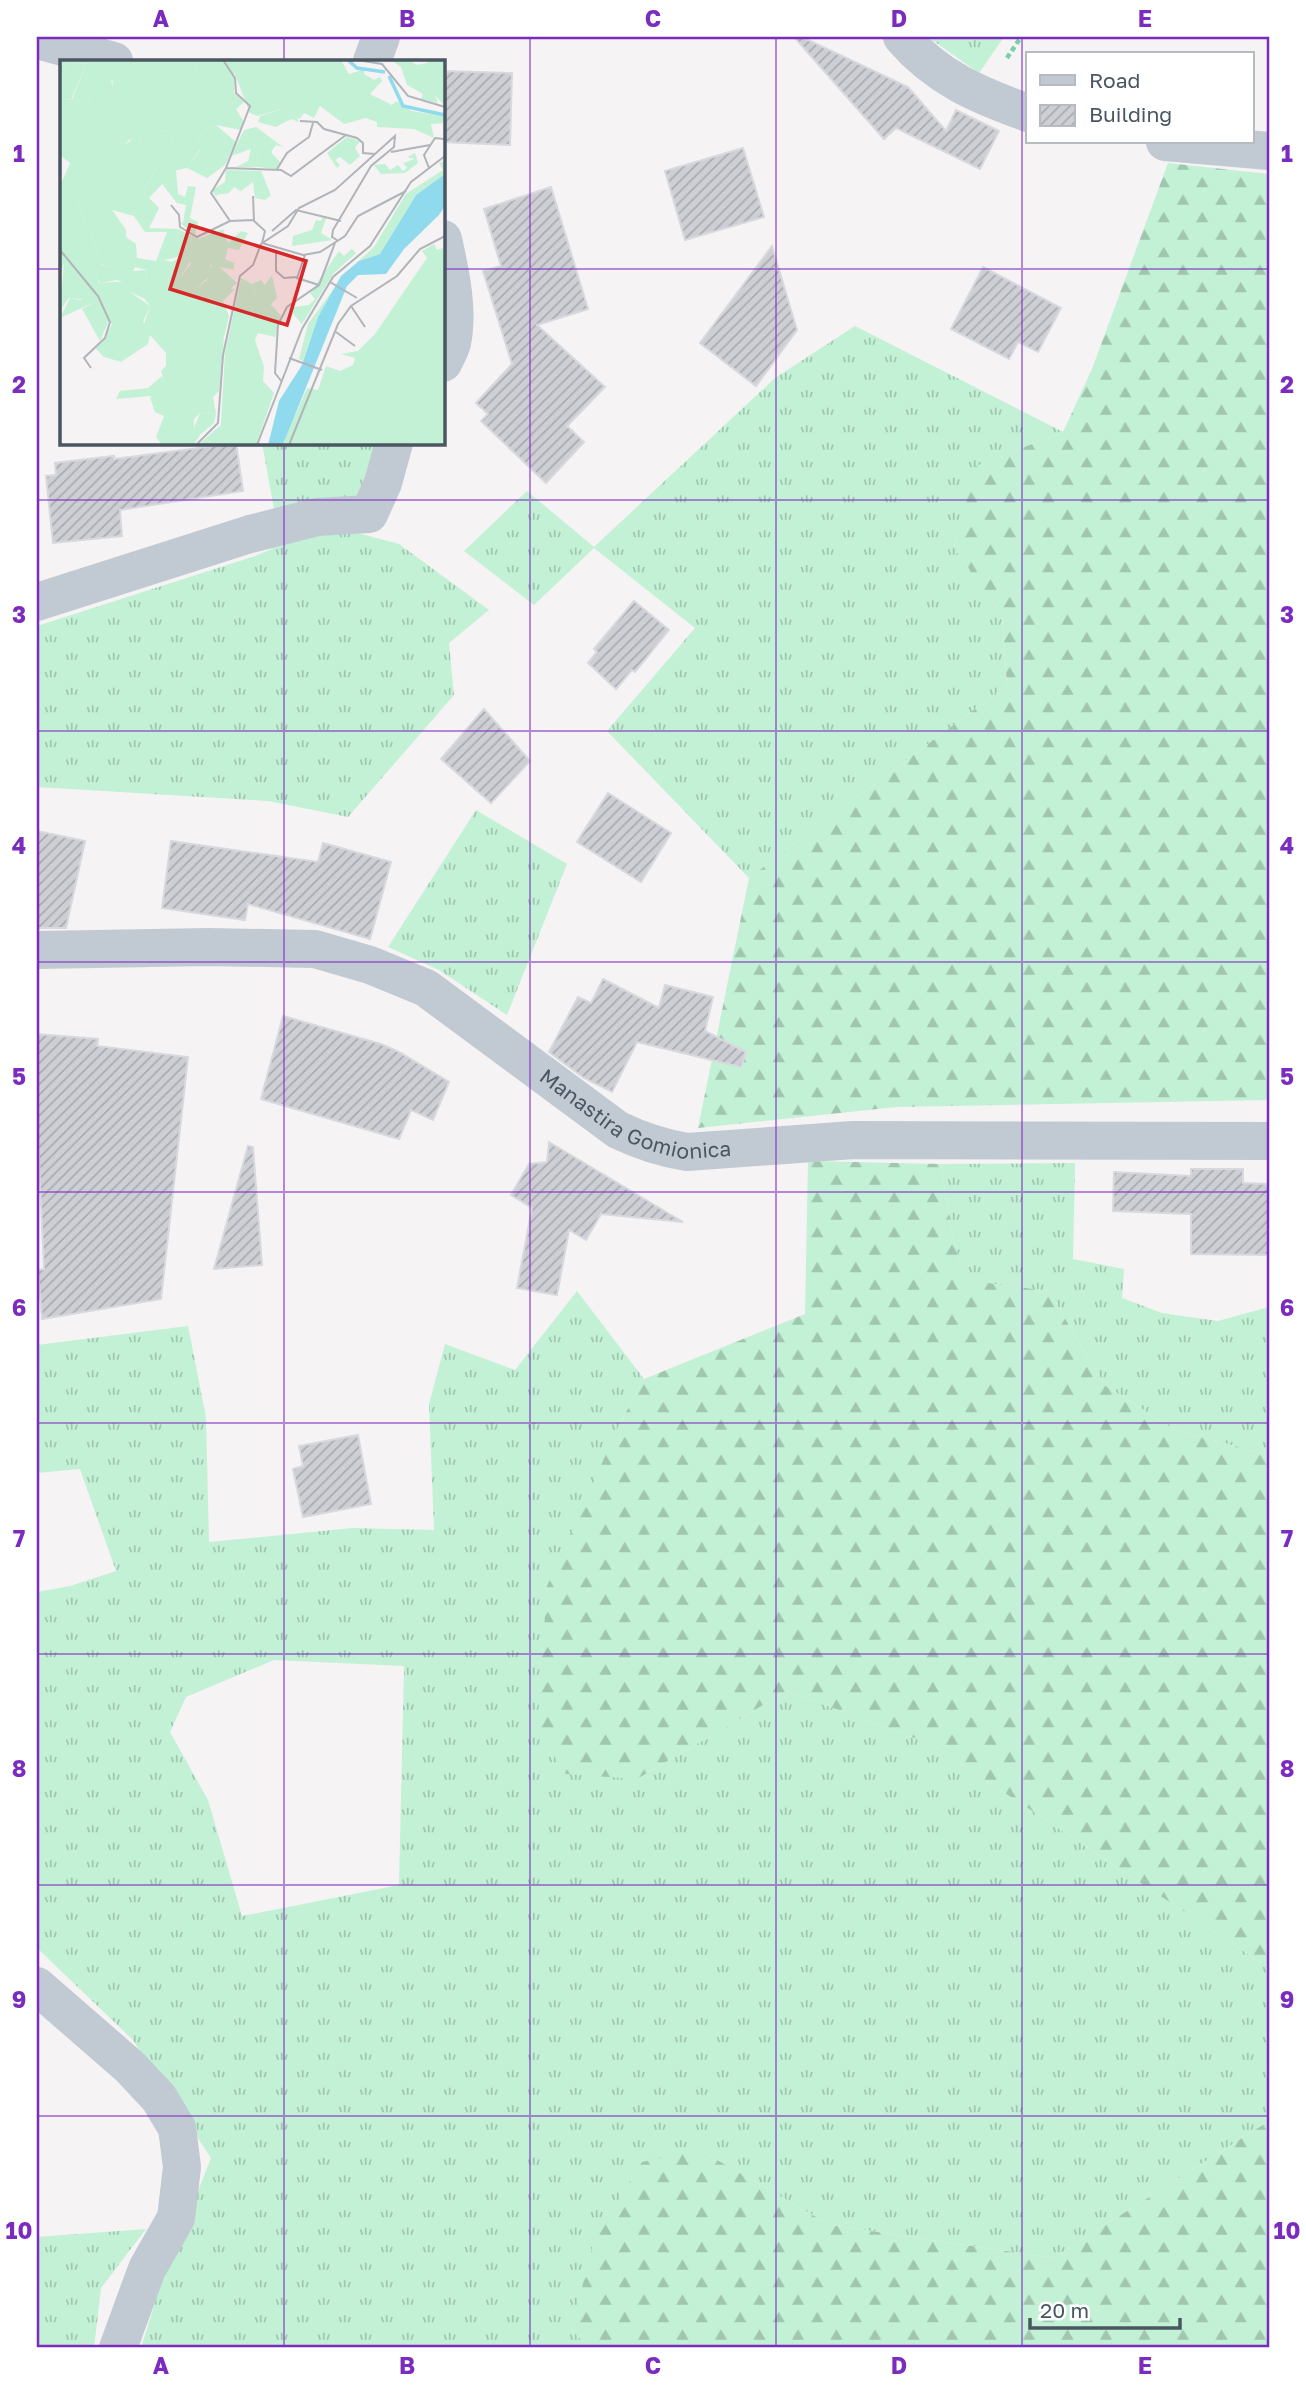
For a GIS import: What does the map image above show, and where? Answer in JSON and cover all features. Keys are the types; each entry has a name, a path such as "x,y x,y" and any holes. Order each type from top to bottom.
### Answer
{"street":[{"path":"372,60 381,37"},
{"path":"902,37 915,52 950,79 981,96 1026,112"},
{"path":"37,40 110,60"},
{"path":"1188,144 1269,151"},
{"path":"444,244 454,319 452,344 444,361"},
{"path":"37,602 250,534 317,517 369,514 383,483 394,444"},
{"name":"Manastira Gomionica","path":"37,950 209,947 315,950 370,965 426,988 618,1130 642,1142 687,1152 853,1140 1269,1141"},
{"path":"37,1986 130,2067 159,2098 177,2128 182,2168 176,2218 147,2269 118,2348"}],"green space":[{"path":"928,37 1004,37 979,73"},
{"path":"1168,163 1269,174 1269,1100 896,1107 698,1128 749,878 1007,685 1002,615 954,548 976,466 1063,432 1092,369"},
{"path":"855,326 1063,432 977,466 954,548 1002,615 1007,685 749,878 607,731 695,628 594,548 534,605 464,551 527,491 594,547 775,378"},
{"path":"262,444 384,444 358,498 274,509"},
{"path":"342,529 399,544 489,610 449,643 454,695 348,817 268,801 37,787 37,626 255,556 283,544"},
{"path":"476,810 567,864 507,1015 439,970 388,947"},
{"path":"808,1161 941,1164 950,1223 964,1280 1049,1291 1104,1385 1175,1430 1269,1455 1269,1968 931,1744 787,1691 637,1779 566,1774 537,1731 547,1586 619,1425 644,1379 805,1314"},
{"path":"1075,1163 1073,1259 1124,1269 1122,1298 1162,1313 1218,1321 1269,1307 1269,1455 1175,1430 1104,1385 1049,1291 964,1281 950,1223 941,1164"},
{"path":"577,1291 644,1379 619,1425 637,1779 787,1691 931,1744 1269,1968 1269,2121 1053,2258 830,2225 700,2150 571,2330 591,2348 141,2348 159,2290 211,2158 132,2039 37,1948 37,1592 70,1586 116,1571 80,1469 37,1473 37,1345 188,1326 206,1417 209,1542 353,1528 434,1530 429,1404 445,1344 515,1370","holes":["274,1660 404,1666 399,1885 242,1916 208,1800 170,1732 186,1697"]},
{"path":"1269,2121 1269,2348 591,2348 571,2330 595,2237 642,2162 700,2150 830,2225 1053,2258"},
{"path":"146,2229 101,2288 94,2348 37,2348 37,2237"}],"building":[{"path":"794,37 802,37 908,87 946,131 956,110 999,131 980,169 896,128 884,139"},
{"path":"444,71 512,73 510,145 444,142"},
{"path":"743,148 764,217 685,240 665,171"},
{"path":"551,187 588,309 537,325 605,387 567,426 584,442 546,483 481,421 488,414 476,403 512,364 483,271 501,266 484,209"},
{"path":"772,246 797,330 756,386 700,343"},
{"path":"983,267 1061,308 1038,352 1018,342 1009,359 951,329"},
{"path":"236,444 243,491 120,510 122,536 53,543 46,476 56,475 55,463 114,456 114,459"},
{"path":"634,601 669,630 635,672 632,670 616,689 588,663 597,652 594,649"},
{"path":"484,709 530,761 491,803 441,759"},
{"path":"608,793 671,833 641,882 577,842"},
{"path":"37,831 85,841 66,928 37,928"},
{"path":"171,841 318,862 323,843 391,862 370,939 248,904 245,920 162,908"},
{"path":"603,979 659,1008 665,985 713,997 705,1031 746,1052 741,1067 637,1042 612,1092 584,1078 549,1052 578,997 591,1003"},
{"path":"283,1016 381,1044 449,1082 433,1120 411,1110 399,1139 261,1099"},
{"path":"37,1034 98,1039 97,1046 188,1057 161,1299 42,1319 38,1270 44,1269 37,1118"},
{"path":"549,1142 683,1222 601,1214 586,1240 569,1230 557,1295 517,1288 532,1208 511,1195 529,1164 547,1162"},
{"path":"248,1146 253,1147 262,1265 214,1269"},
{"path":"1191,1169 1243,1169 1243,1183 1269,1184 1269,1255 1191,1254 1191,1214 1113,1211 1114,1172 1191,1176"},
{"path":"358,1435 371,1504 303,1517 293,1469 303,1466 299,1446"}]}
